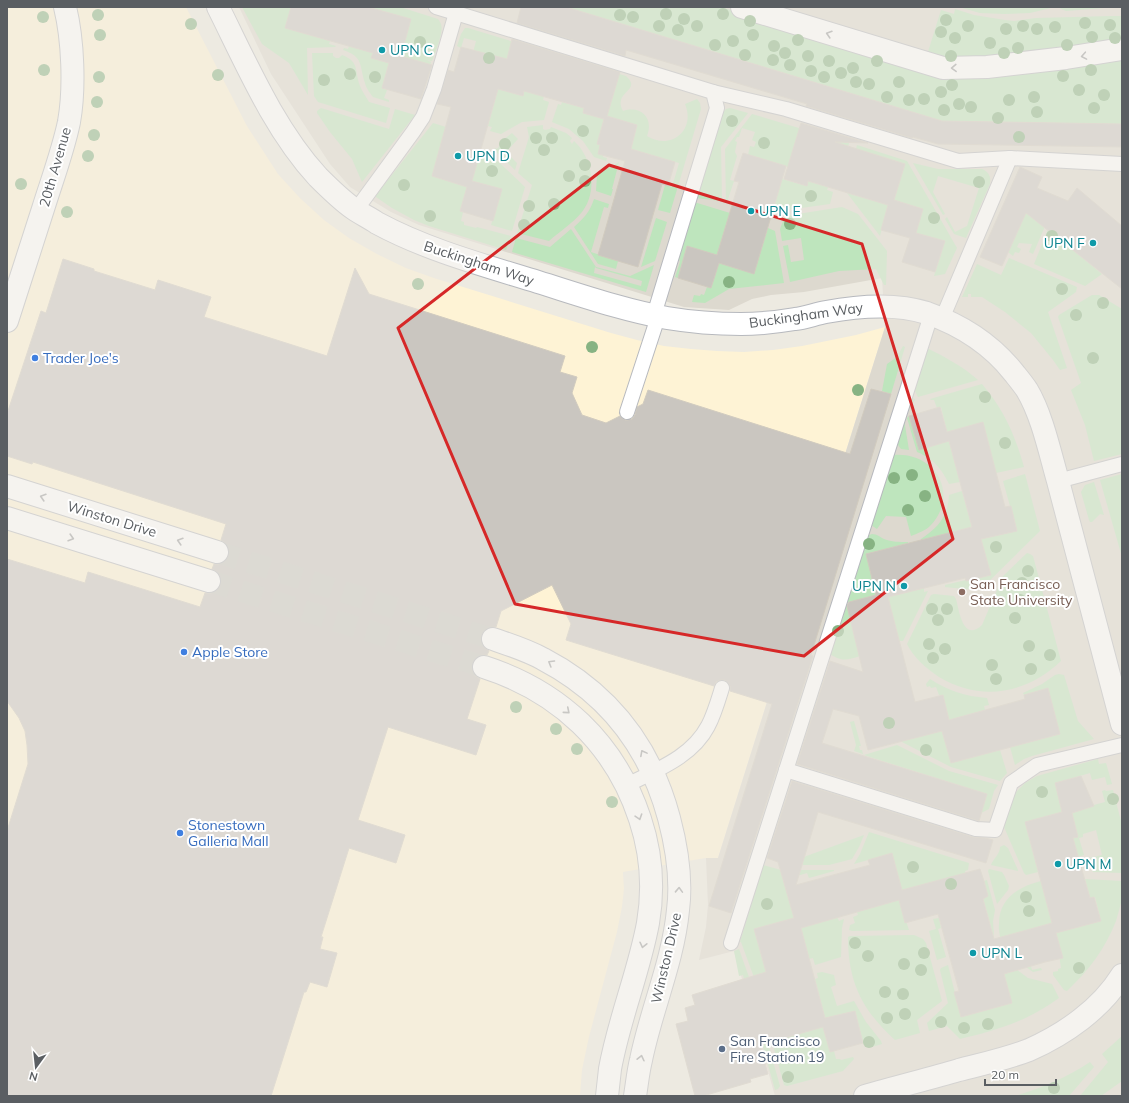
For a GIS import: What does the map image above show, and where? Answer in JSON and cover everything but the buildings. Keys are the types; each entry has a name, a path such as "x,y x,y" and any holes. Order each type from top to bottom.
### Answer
{"street":[{"name":"20th Avenue","path":"7,322 57,165 68,122 72,83 71,48 65,7"},
{"name":"Buckingham Way","path":"218,7 271,112 297,152 320,179 341,199 356,210 390,230 417,242 443,252 618,306 656,316 693,322 750,324 797,319 825,312 852,308 875,306 907,308 936,317 973,335 992,350 1006,362 1026,388 1038,415 1058,481 1122,724"},
{"path":"742,7 943,68 987,67 1066,58 1122,49"},
{"name":"Winston Drive","path":"7,486 217,552"},
{"path":"7,518 208,581"},
{"name":"Winston Drive","path":"492,639 520,648 543,659 577,680 596,696 614,714 639,746 662,796 673,833 678,861 678,910 671,948 641,1060 635,1096"},
{"name":"Winston Drive","path":"484,667 517,680 540,692 561,706 581,723 607,753 627,785 637,810 648,848 651,885 648,923 640,960 610,1069 607,1096"},
{"path":"865,1096 896,1092 1022,1052 1054,1037 1078,1022 1099,1003 1122,976"}],"lane":[{"path":"436,7 713,92 786,109 958,161 1010,158 1122,164"},
{"path":"356,210 413,132 422,117 434,89 456,13"},
{"path":"627,412 717,108 713,92"},
{"path":"731,943 786,770 936,317 1010,158"},
{"path":"1058,481 1122,464"},
{"path":"627,785 677,759 694,745 709,726 722,688"},
{"path":"786,770 976,830 995,830 1011,783 1037,764 1122,745"}],"highlighted area":[{"path":"609,165 862,244 953,539 804,656 515,604 398,328"}],"shaded area":[{"path":"7,7 186,7 247,126 278,174 300,198 324,220 349,238 406,268 611,333 664,346 744,352 773,350 802,346 856,335 885,327 718,858 706,858 623,872 624,889 622,907 617,932 589,1037 582,1070 580,1096 7,1096"},
{"name":"San Francisco State University","path":"239,7 1122,7 1122,1096 775,1096 734,951 699,960 706,927 708,905 706,858 718,858 885,327 882,278 804,292 771,295 752,299 729,310 684,307 419,225 391,212 350,187 330,164 271,74"}],"green space":[{"path":"242,7 291,7 285,28 330,41 329,44 336,46 307,48 308,95 289,63 262,44"},
{"path":"368,7 400,7 438,19 440,21 442,28 440,37 432,61 427,60 431,62 420,99 417,98 427,64 401,56 411,19"},
{"path":"566,7 721,7 926,71 1122,54 1122,124 942,121"},
{"path":"959,7 1055,7 1030,13 1005,14 980,13"},
{"path":"1059,7 1107,7 1066,11"},
{"path":"955,9 974,15 1014,21 1036,18 1122,16 1122,38 1078,46 973,60 927,55 941,10 954,14"},
{"path":"465,28 626,76 631,85 621,99 623,111 635,110 644,114 649,124 647,136 656,140 665,141 672,139 684,130 688,113 685,104 697,99 700,103 701,109 670,213 658,210 665,185 672,187 679,163 631,149 637,125 607,116 618,79 510,48 501,78 469,68 476,41 464,38 461,48 457,46 461,34"},
{"path":"349,46 373,53 371,58 389,63 382,88 387,90 384,98 389,100 389,102 373,97 367,89 360,62 350,53 343,50 344,48 348,49"},
{"path":"312,53 333,53 333,56 336,58 339,58 342,55 352,61 356,67 360,86 369,102 390,108 386,123 318,102 314,96"},
{"path":"498,89 523,96 524,91 544,96 543,100 549,102 544,120 522,122 501,134 490,131 492,127 488,126"},
{"path":"562,102 584,108 583,113 604,119 597,144 600,145 604,155 603,157 607,158 606,161 594,157 583,141 569,129 552,122 558,104 561,105"},
{"path":"321,108 389,129 395,109 415,115 362,182 352,159 317,113 317,111"},
{"path":"730,108 748,113 721,147 722,201 695,198 722,113 726,109"},
{"path":"752,114 849,143 848,147 788,167 748,155 750,146 754,147 756,142 752,140 755,132 742,128 739,137 737,137 735,141 737,142 735,152 737,156 730,180 734,181 726,202 725,149"},
{"path":"433,123 446,127 432,176 467,187 460,211 463,212 461,221 464,222 464,225 511,236 506,250 414,220 376,197 376,195"},
{"path":"543,125 543,129 545,130 550,129 551,127 566,133 572,138 570,141 572,144 574,141 586,156 592,185 587,204 579,216 549,241 517,233 532,185 518,173 529,137 527,127"},
{"path":"512,133 518,139 506,152 517,163 515,170 494,150 495,148 497,149 504,141 503,140"},
{"path":"857,145 907,161 957,248 945,274 934,276 945,241 916,233 923,209 894,200 905,164 856,149"},
{"path":"485,149 525,187 512,231 491,225 502,189 472,181 480,152 484,153"},
{"path":"619,162 611,196 596,191 597,174"},
{"path":"913,163 938,169 982,169 988,173 990,177 990,184 966,238 954,234 945,219 947,217 955,232 967,226 979,188 938,176 933,192 945,214 943,215"},
{"path":"782,179 807,186 808,181 828,187 827,190 833,192 830,204 772,212"},
{"path":"847,193 888,205 880,236"},
{"path":"594,199 609,204 608,208 604,207 591,252 618,261 616,269 598,264 574,227 586,215"},
{"path":"694,202 730,213 717,255 687,247 678,278 675,277 680,262 678,255"},
{"path":"842,207 858,214 887,251 886,285 884,285 876,269 839,271 790,282 783,246 788,245 791,262 804,260 801,238 782,241 780,229 785,216"},
{"path":"1027,209 1049,217 1033,254 1029,252 1032,244 1019,243 1017,247 1021,249 1019,253 1015,252 1013,256 1008,252"},
{"path":"656,218 667,222 655,261 641,267"},
{"path":"1049,227 1053,234 1102,274 1085,286 1034,264"},
{"path":"768,228 775,231 784,283 729,289 705,303 692,302 694,295 704,295 707,287 711,288 719,263 754,273"},
{"path":"571,229 596,267 630,276 654,265 646,292 512,252 516,238 550,247","holes":["595,267 642,281 641,286 594,273"]},
{"path":"1009,258 1077,287 1076,292 1048,312 1067,368 1060,370 1031,333 1005,312 982,297 971,297 971,294 968,294 968,297 962,297 977,264 1001,275"},
{"path":"1092,295 1099,295 1122,309 1122,454 1094,461 1085,425 1071,390 1081,383 1058,317"},
{"path":"903,346 905,347 891,394 882,391 887,364 897,357"},
{"path":"927,348 966,370 978,380 918,397 913,387"},
{"path":"982,384 1003,413 1017,444 1024,467 996,473 947,432 941,407 937,408 934,400 930,399"},
{"path":"910,397 915,400 904,419 909,450 901,449 895,441"},
{"path":"909,416 919,449 949,441 960,482 949,484 943,473 932,461 917,452 907,418"},
{"path":"894,455 909,456 922,460 932,468 939,478 943,489 943,501 939,514 928,528 911,536 906,517 886,516 877,529 868,523 890,457"},
{"path":"1025,474 1040,531 981,589 977,590 944,587 945,585 991,575 981,539 1017,531 1003,481"},
{"path":"1122,474 1122,557 1100,480"},
{"path":"1094,482 1104,515 1100,514 1092,522 1090,522 1081,492 1085,485"},
{"path":"962,491 972,527 921,540 938,525 947,509 949,495"},
{"path":"872,534 890,541 908,543 866,554 876,595 846,603 860,656 841,659 830,654 864,537"},
{"path":"1027,553 1033,556 1061,661 1033,681 1003,691 987,692 971,690 955,685 939,677 913,654 907,644 931,595 954,596 966,628 976,630 982,625 1003,576"},
{"path":"924,588 924,592 928,591 903,641 899,641 888,597"},
{"path":"1059,674 1064,675 1078,721 1094,739 1032,756 1015,765 1010,747 1060,734 1048,688 1024,695 1023,693"},
{"path":"930,679 957,692 987,698 989,705 984,706 985,710 949,720 943,695 939,695 936,687 927,687 926,684"},
{"path":"854,721 861,746 859,746 860,750 862,750 863,754 854,751 856,745 850,722"},
{"path":"942,731 951,762 1000,750 1007,773 1000,781 951,767 898,740"},
{"path":"897,745 949,771 998,785 994,791 989,809 981,813 987,794 854,752 864,755"},
{"path":"1098,759 1099,764 1106,763 1112,784 1107,785 1105,777 1092,780 1090,773 1055,783 1062,812 1025,822 1038,872 1026,875 1004,827 1015,793 1025,783 1037,776"},
{"path":"1113,790 1122,825 1122,873 1093,872 1089,858 1102,855 1096,830 1083,834 1083,837 1079,838 1084,855 1078,857 1073,838 1078,837 1072,813 1105,802 1102,791"},
{"path":"869,832 969,863 968,870 965,871 972,896 932,882 902,890 892,853 854,864"},
{"path":"864,835 852,859 829,865 803,865 801,858"},
{"path":"1004,845 1008,848 1018,871 991,865 999,852 1000,847"},
{"path":"763,865 781,870 834,871 809,878 807,873 783,880 794,918 754,929 768,979 755,980 740,942"},
{"path":"989,869 1002,872 1009,886 1008,890 997,904 988,871"},
{"path":"1085,879 1122,881 1122,900 1116,921 1107,941 1096,959 1067,991 1064,990 1053,975 1053,972 1058,971 1058,969 1061,968 1056,933 1101,921 1095,897 1090,898"},
{"path":"987,880 995,910 993,921 994,937 983,898 988,896 984,881"},
{"path":"1041,881 1052,923 1022,932 1032,970 1041,968 1042,970 1033,972 1004,951 999,924 1002,907 1011,895 1018,890"},
{"path":"899,900 909,930 849,930 850,925 855,923 853,917 858,915 857,912"},
{"path":"837,917 839,921 844,919 842,928 841,957 815,965 813,958 809,959 801,928"},
{"path":"939,918 941,928 938,929 946,957 937,960 929,931 936,929 933,919"},
{"path":"914,935 923,939 926,943 942,1001 917,1020 920,1033 895,1040 874,1018 859,994 851,968 848,937"},
{"path":"739,949 750,980 780,1086 775,1090 743,975 739,976 734,951"},
{"path":"999,956 1028,978 1052,984 1059,998 1024,1019 974,1036 960,1039 947,1026 929,1031 927,1023 948,1003 940,970 948,965 961,1017 1012,1003"},
{"path":"822,972 834,975 836,985 831,987 837,1006 854,1001 866,1022 882,1044 868,1048 867,1042 863,1043 855,1011 825,1018 815,979 818,978 817,973"},
{"path":"759,994 823,1027 830,1052 834,1051 836,1059 841,1060 853,1057 854,1059 843,1071 787,1086 784,1085"},
{"path":"1122,1036 1122,1081 1101,1096 1080,1096 1108,1062 1102,1054"},
{"path":"1090,1062 1094,1067 1069,1096 1015,1096 1054,1082"}],"tunnel":[{"path":"217,552 493,639"},
{"path":"209,581 484,667"}],"place":[{"name":"UPN C","path":"382,50"},
{"name":"UPN D","path":"458,156"},
{"name":"UPN E","path":"751,211"},
{"name":"UPN F","path":"1093,243"},
{"name":"Trader Joe's","path":"35,358"},
{"name":"UPN N","path":"904,586"},
{"name":"San Francisco State University","path":"962,592"},
{"name":"Apple Store","path":"184,652"},
{"name":"Stonestown Galleria Mall","path":"180,833"},
{"name":"UPN M","path":"1058,864"},
{"name":"UPN L","path":"973,953"},
{"name":"San Francisco Fire Station 19","path":"722,1049"}]}
